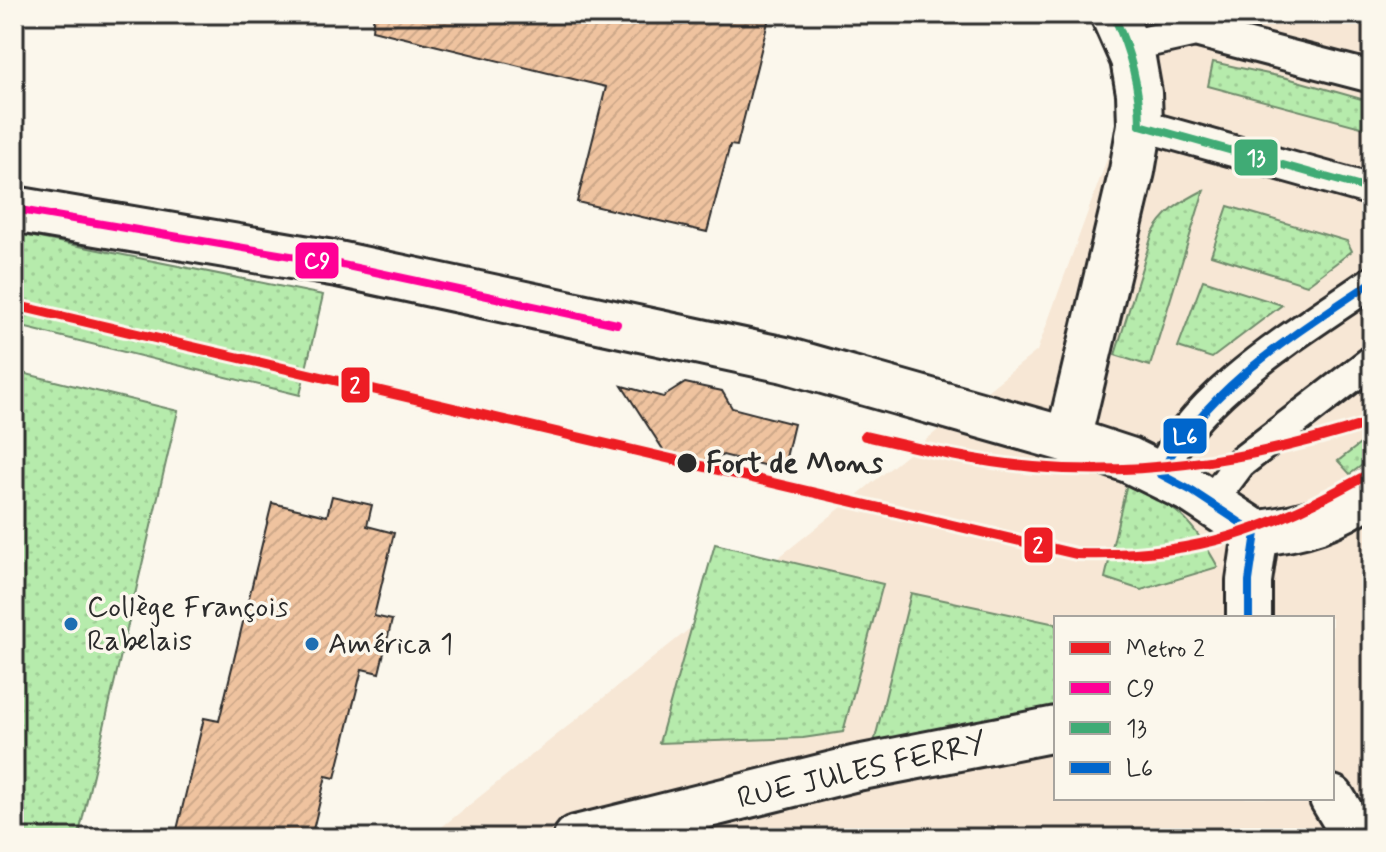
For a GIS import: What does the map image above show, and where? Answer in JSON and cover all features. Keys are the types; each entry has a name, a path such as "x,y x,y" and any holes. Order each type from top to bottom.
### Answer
{"main road":[{"path":"1068,440 1132,171 1140,125 1137,75 1121,30"},
{"path":"14,209 338,264 785,360 1068,440 1160,474 1256,533 1314,524 1344,510 1372,491"},
{"path":"1249,616 1249,581 1256,533"},
{"name":"RUE JULES FERRY","path":"576,838 857,768 1054,729"},
{"path":"1333,800 1356,838"}],"lane":[{"path":"1121,30 1195,31 1372,77"},
{"path":"1140,125 1372,190"},
{"path":"1160,474 1170,453 1197,416 1233,382 1372,282"},
{"path":"1210,503 1240,463 1372,361"}],"shaded area":[{"path":"1160,14 1372,14 1372,838 428,838 1037,351"}],"green space":[{"path":"1213,62 1287,78 1372,102 1372,130 1208,86"},
{"path":"1204,190 1150,366 1115,355 1152,235 1174,208"},
{"path":"1228,206 1347,241 1352,251 1307,285 1211,255"},
{"path":"14,233 323,295 300,395 14,325"},
{"path":"1203,280 1282,305 1212,358 1178,347"},
{"name":"Collège François Rabelais","path":"14,371 178,411 78,838 14,838"},
{"path":"1372,435 1372,458 1350,474 1338,461"},
{"path":"1127,483 1181,515 1200,537 1218,567 1141,590 1105,578"},
{"path":"715,544 883,584 843,732 803,738 659,743"},
{"path":"911,593 1054,624 1054,715 872,751"}],"building":[{"path":"374,14 770,14 737,146 730,145 707,232 577,202 606,87 372,30"},
{"name":"Fort de Mons","path":"685,383 722,391 732,408 794,424 783,470 723,455 704,465 668,457 622,386 663,397"},
{"name":"América 1","path":"332,496 372,505 367,526 394,533 374,616 392,620 379,673 362,669 335,778 326,776 311,838 175,838 204,718 219,721 272,503 327,516"}],"metro line":[{"name":"2","path":"14,305 1076,554 1159,551 1230,536 1299,510 1372,472"},
{"name":"2","path":"865,436 1013,465 1120,469 1163,467 1247,455 1372,422"}],"transit line":[{"name":"13","path":"1113,14 1133,68 1140,125"},
{"name":"13","path":"1140,125 1372,190"},
{"name":"C9","path":"14,209 338,264 617,324"},
{"name":"L6","path":"1249,616 1249,581 1256,533 1160,474 1179,443 1227,389 1282,344 1372,282"}],"place":[{"name":"Fort de Mons","path":"687,463"},
{"name":"Collège François Rabelais","path":"71,624"},
{"name":"América 1","path":"312,644"}]}
